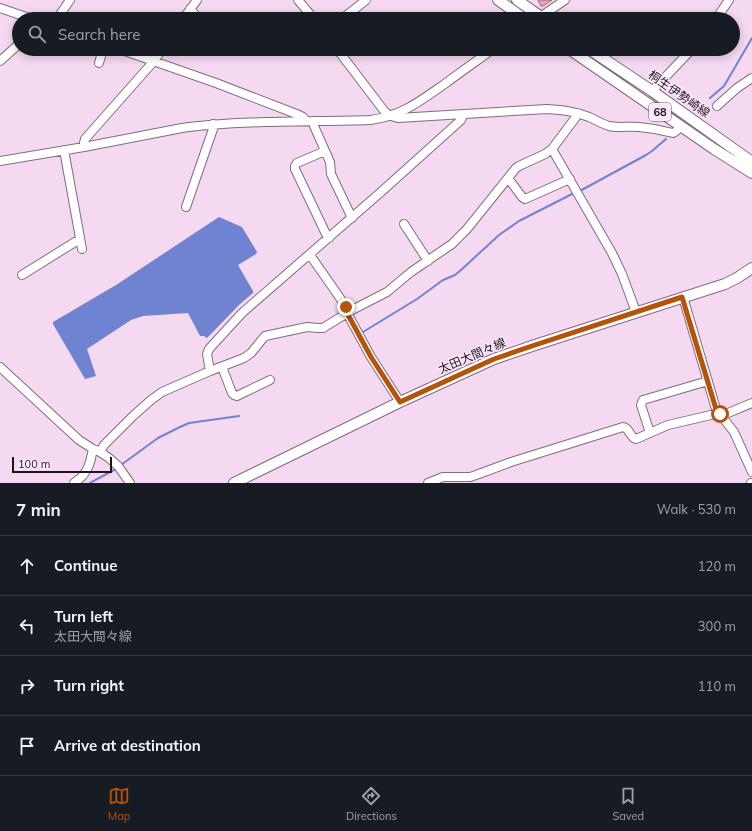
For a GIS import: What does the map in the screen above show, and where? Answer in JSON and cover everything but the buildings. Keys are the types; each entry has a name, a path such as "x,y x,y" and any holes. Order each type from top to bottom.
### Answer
{"main road":[{"path":"498,0 515,12"},
{"path":"517,0 533,12"},
{"name":"桐生伊勢崎線","path":"579,56 714,149 752,173"},
{"name":"桐生伊勢崎線","path":"600,56 652,91 752,162"},
{"name":"太田大間々線","path":"234,483 400,402 494,359 725,284 752,268"}],"street":[{"path":"62,12 70,0"},
{"path":"188,12 196,0"},
{"path":"298,0 308,12"},
{"path":"351,12 366,0"},
{"path":"549,12 565,0"},
{"path":"721,12 729,0"},
{"path":"0,8 12,12"},
{"path":"190,9 193,12"},
{"path":"0,61 12,50"},
{"path":"100,63 102,56"},
{"path":"139,56 216,83 299,115 310,121 314,126 330,162 331,174 352,218"},
{"path":"84,147 85,139 157,56"},
{"path":"342,56 386,112 391,116 401,119 547,109 565,110 577,113 609,126 653,128 673,133 682,126"},
{"path":"0,161 177,129 213,124 370,120 391,116 416,104 484,56"},
{"path":"652,91 685,56"},
{"path":"717,106 737,88 752,78"},
{"path":"74,483 84,474 96,451 151,400 168,389 244,358 265,336 307,327 323,328 348,312 387,292 411,272 452,244 519,166 545,154 552,149 576,117 577,113"},
{"path":"210,371 207,354 209,349 242,313 387,187 461,120 463,114"},
{"path":"186,207 213,129 213,124"},
{"path":"552,149 612,253 622,274 636,312"},
{"path":"22,275 75,242 81,245 64,150"},
{"path":"325,151 297,163 295,169 329,238"},
{"path":"508,178 525,199 570,179"},
{"path":"404,224 428,261"},
{"path":"310,255 348,312 371,357 400,402"},
{"path":"682,297 716,409 734,432 752,472"},
{"path":"0,367 79,440 109,458 118,466 130,483"},
{"path":"222,367 232,393 237,396 270,380"},
{"path":"650,433 641,405 643,400 708,381"},
{"path":"428,483 443,477 457,480 476,475 511,462 623,426 628,428 632,437 636,439 668,426 728,413 752,403"}],"water":[{"path":"219,217 242,227 257,252 238,265 253,293 240,304 207,338 200,336 188,313 143,316 131,320 87,349 96,376 85,379 53,322 116,285"}],"waterway":[{"path":"710,98 724,86 752,38"},
{"path":"578,192 646,155 666,139"},
{"path":"363,332 417,299 443,280 455,275 499,235 519,221 574,193"},
{"path":"121,465 158,438 189,423 239,416"},
{"path":"90,483 114,470"}],"route":[{"path":"346,307 350,311 347,313 371,357 400,402 494,359 682,297 716,409 720,414"}]}
